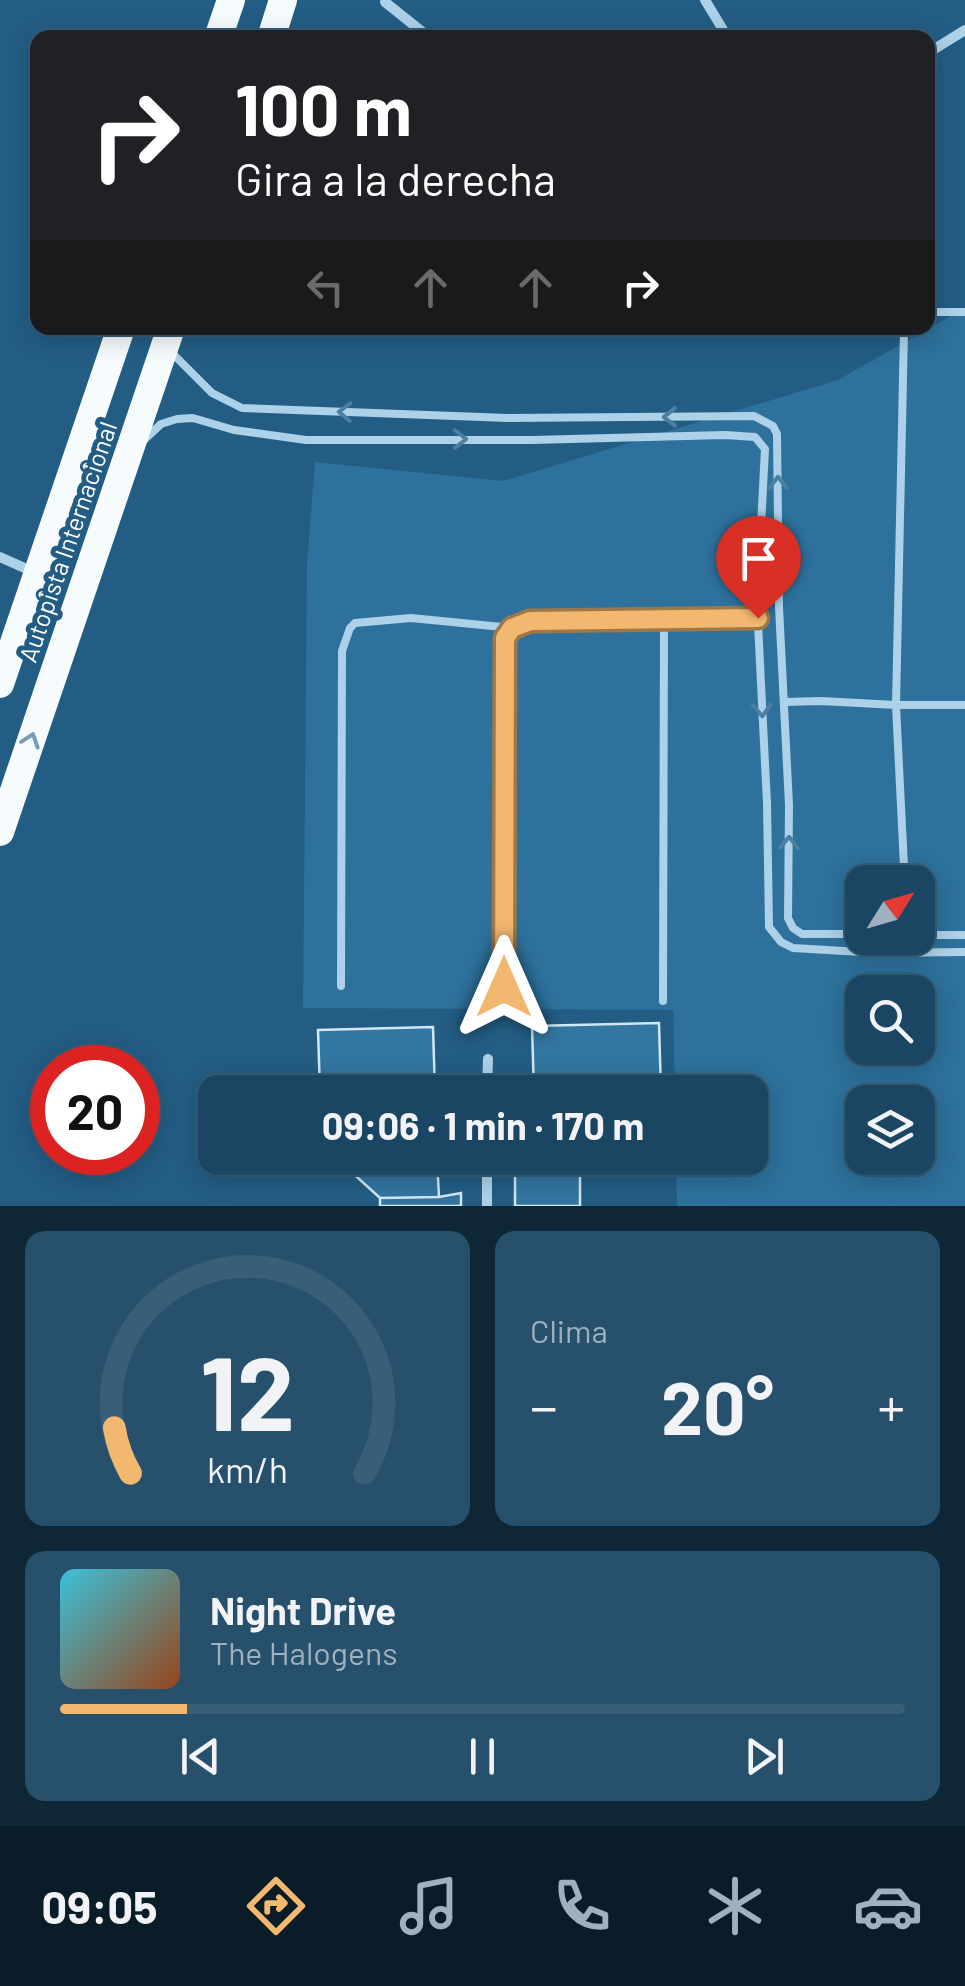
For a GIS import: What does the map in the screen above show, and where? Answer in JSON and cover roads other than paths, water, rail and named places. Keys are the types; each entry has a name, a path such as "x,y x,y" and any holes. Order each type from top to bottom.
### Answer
{"highway":[{"path":"221,30 230,0"},
{"path":"274,30 284,0"},
{"name":"Autopista Internacional","path":"3,668 119,335"},
{"name":"Autopista Internacional","path":"0,832 168,337"}],"street":[{"path":"704,0 723,30"},
{"path":"385,1 420,30"},
{"path":"935,49 965,30"},
{"path":"0,557 38,574"},
{"path":"488,1058 488,1075"},
{"path":"487,1175 487,1206"}],"lane":[{"path":"935,312 965,312"},
{"path":"904,335 896,706 904,865"},
{"path":"168,337 212,393 242,408 508,418 754,416 773,426 778,434 779,606 789,805 788,918 802,934 845,934"},
{"path":"234,430 242,408"},
{"path":"131,452 161,424 194,418 234,430 306,440 755,436 765,449 758,618 769,927 781,942 793,948 965,952"},
{"path":"761,442 773,426"},
{"path":"341,986 342,651 354,623 411,618 512,628 530,621 758,618"},
{"path":"663,1002 664,620"},
{"path":"504,987 505,638 512,628"},
{"path":"785,702 965,705"},
{"path":"766,803 789,805"},
{"path":"935,935 965,935"}]}
